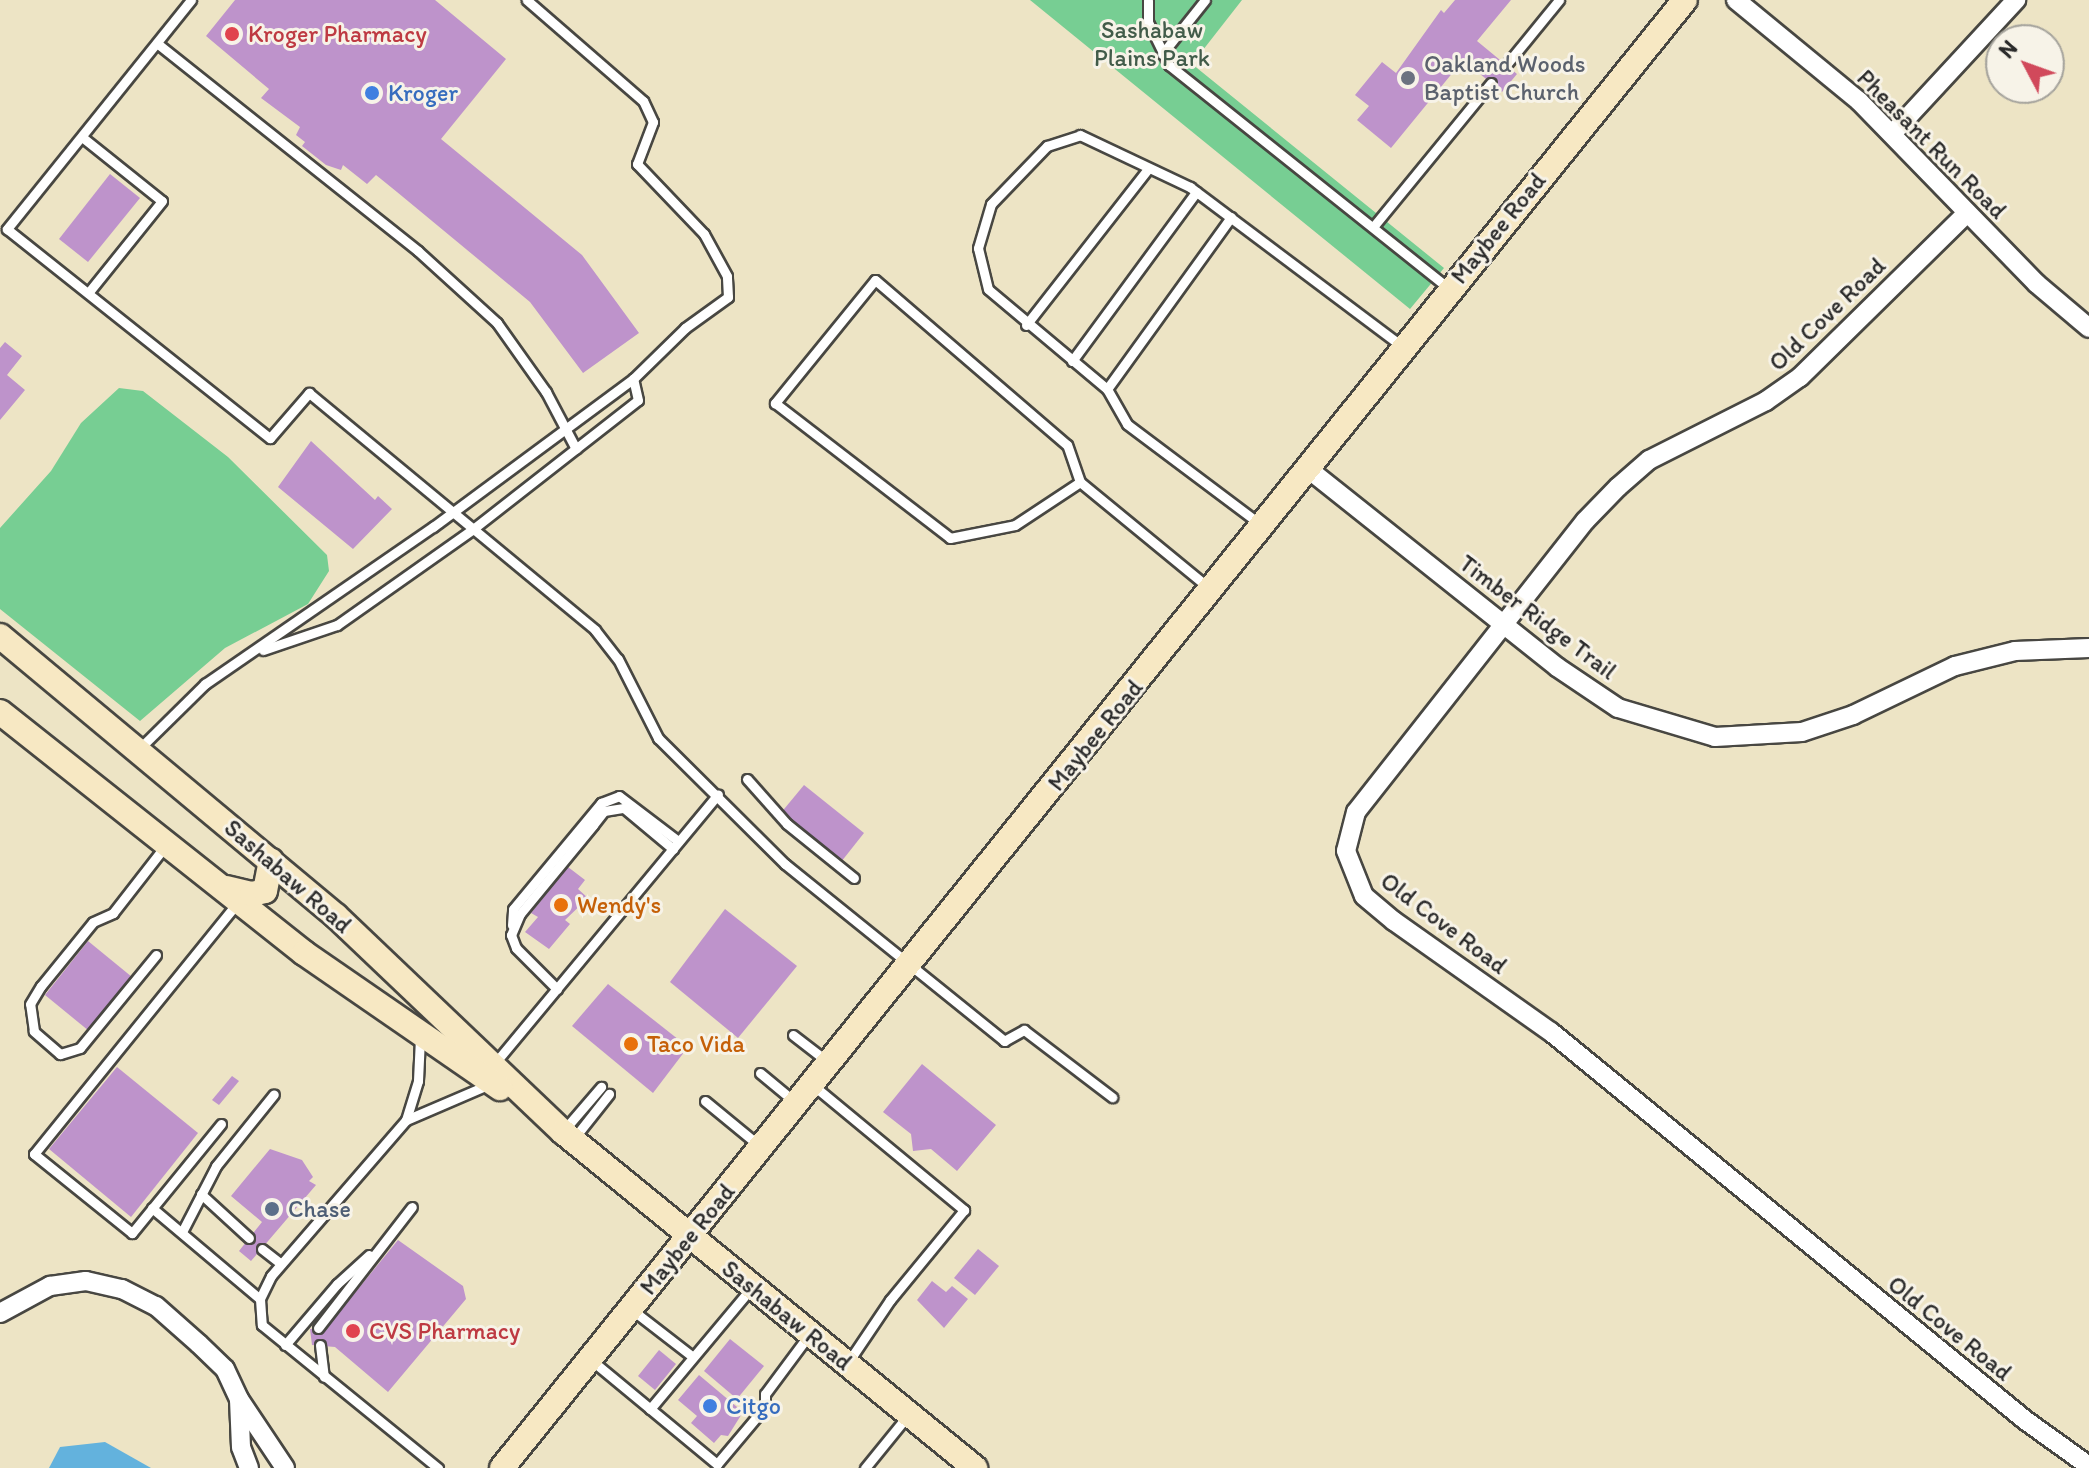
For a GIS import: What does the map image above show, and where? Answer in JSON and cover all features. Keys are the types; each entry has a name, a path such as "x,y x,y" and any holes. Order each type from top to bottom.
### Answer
{"main road":[{"name":"Maybee Road","path":"502,1468 1212,590 1448,288 1685,0"},
{"name":"Sashabaw Road","path":"0,636 271,861 493,1074 975,1468"},
{"name":"Sashabaw Road","path":"0,712 238,902 419,1033 493,1074"},
{"path":"217,885 262,893 270,884 271,861"}],"street":[{"name":"Pheasant Run Road","path":"1736,0 1892,134 1967,213 2089,328"},
{"path":"1892,134 2016,0"},
{"name":"Old Cove Road","path":"1967,213 1800,377 1766,401 1649,460 1618,487 1504,624 1356,812 1346,851 1364,896 1551,1032 2025,1420 2089,1466"},
{"name":"Timber Ridge Trail","path":"1307,468 1504,624 1618,708 1715,737 1802,732 1853,715 1955,666 2015,651 2089,648"},
{"path":"0,1313 50,1286 86,1281 122,1289 156,1306 225,1369 239,1399 285,1468"},
{"path":"239,1399 241,1447 249,1468"}],"lane":[{"path":"0,238 191,0"},
{"path":"139,749 205,684 252,654 565,430 633,379 685,328 728,297 727,276 704,234 637,164 653,122 643,101 527,0"},
{"path":"1148,0 1148,22 1169,65 1448,288"},
{"path":"1162,54 1205,0"},
{"path":"1506,65 1559,0"},
{"path":"158,44 418,251 497,323 546,392 576,449"},
{"path":"1373,227 1491,83"},
{"path":"1263,526 1127,424 1107,389 1026,325 988,289 978,248 991,204 1047,146 1080,135 1196,192 1402,346"},
{"path":"82,137 162,201 88,293"},
{"path":"1026,325 1148,169"},
{"path":"1072,361 1196,192"},
{"path":"1107,389 1231,217"},
{"path":"7,229 270,438 309,393 595,630 618,659 658,738 681,765 718,794 785,864 1004,1041 1024,1030 1112,1097"},
{"path":"1080,482 1015,525 950,538 775,403 875,280 1067,445 1080,482 1212,590"},
{"path":"252,654 337,625 473,529 638,400 633,379"},
{"path":"747,779 787,824 854,878"},
{"path":"438,1468 262,1325 260,1299 281,1264 406,1120 493,1074 557,989 718,794"},
{"path":"557,989 516,948 511,935 520,914 604,811 624,808 676,845"},
{"path":"156,955 80,1048 60,1054 34,1031 30,1004 41,986 93,922 113,913 166,845"},
{"path":"221,1124 132,1233 34,1154 238,902"},
{"path":"406,1120 418,1081 419,1033"},
{"path":"793,1035 828,1062"},
{"path":"760,1073 803,1094 964,1210 890,1300 847,1364"},
{"path":"568,1136 605,1090"},
{"path":"182,1232 216,1166 274,1094"},
{"path":"705,1101 761,1147"},
{"path":"201,1194 249,1238"},
{"path":"318,1328 412,1207"},
{"path":"152,1208 260,1299"},
{"path":"285,1345 337,1284 381,1246"},
{"path":"262,1249 281,1264"},
{"path":"650,1409 752,1287"},
{"path":"631,1309 693,1357"},
{"path":"590,1359 717,1464 765,1407 765,1394 810,1334"},
{"path":"320,1345 324,1377"},
{"path":"865,1468 909,1414"}],"green space":[{"name":"Sashabaw Plains Park","path":"1030,0 1242,0 1192,64 1444,268 1410,309"},
{"path":"119,388 143,391 228,457 327,555 329,571 308,604 225,648 140,721 0,609 0,528 51,471 81,423"}],"water":[{"path":"105,1442 151,1468 49,1468 60,1447"}],"building":[{"name":"Kroger","path":"235,0 435,0 506,59 441,139 582,255 639,333 583,373 530,302 376,175 367,184 343,165 341,170 326,165 302,146 305,142 296,135 300,127 261,98 269,89 206,36"},
{"name":"Oakland Woods Baptist Church","path":"1455,0 1511,0 1477,41 1517,74 1502,92 1463,60 1391,148 1357,120 1369,106 1355,95 1382,62 1396,73 1441,10 1444,13"},
{"path":"110,174 140,198 88,262 59,239"},
{"path":"5,342 22,356 7,375 25,390 0,420 0,348"},
{"path":"311,441 375,500 378,496 392,509 353,549 278,487"},
{"path":"804,785 864,833 841,862 780,814"},
{"name":"Wendy's","path":"568,867 585,880 578,889 588,898 565,920 570,924 549,949 525,932 538,917 531,913"},
{"path":"725,909 797,966 738,1038 670,982"},
{"path":"88,941 132,977 89,1031 45,995"},
{"path":"608,984 688,1047 653,1093 572,1026"},
{"path":"922,1064 996,1125 957,1171 931,1149 913,1151 911,1134 883,1112"},
{"path":"117,1067 198,1133 131,1217 49,1149"},
{"path":"232,1076 239,1081 219,1105 212,1100"},
{"name":"Chase","path":"270,1149 302,1160 313,1177 309,1181 316,1185 251,1261 239,1251 262,1222 231,1196"},
{"name":"CVS Pharmacy","path":"398,1240 463,1286 466,1299 388,1392 335,1347 312,1345 310,1329 327,1327"},
{"path":"978,1249 999,1266 975,1295 954,1278"},
{"path":"932,1281 946,1292 952,1286 968,1299 944,1328 917,1300"},
{"path":"730,1339 764,1366 737,1399 704,1371"},
{"path":"659,1350 676,1364 655,1390 638,1376"},
{"name":"Citgo","path":"699,1375 743,1412 728,1436 721,1435 714,1443 691,1423 697,1416 678,1400"}],"place":[{"name":"Kroger Pharmacy","path":"232,34"},
{"name":"Oakland Woods Baptist Church","path":"1408,78"},
{"name":"Kroger","path":"372,93"},
{"name":"Wendy's","path":"561,905"},
{"name":"Taco Vida","path":"631,1044"},
{"name":"Chase","path":"272,1209"},
{"name":"CVS Pharmacy","path":"353,1331"},
{"name":"Citgo","path":"710,1406"}]}
